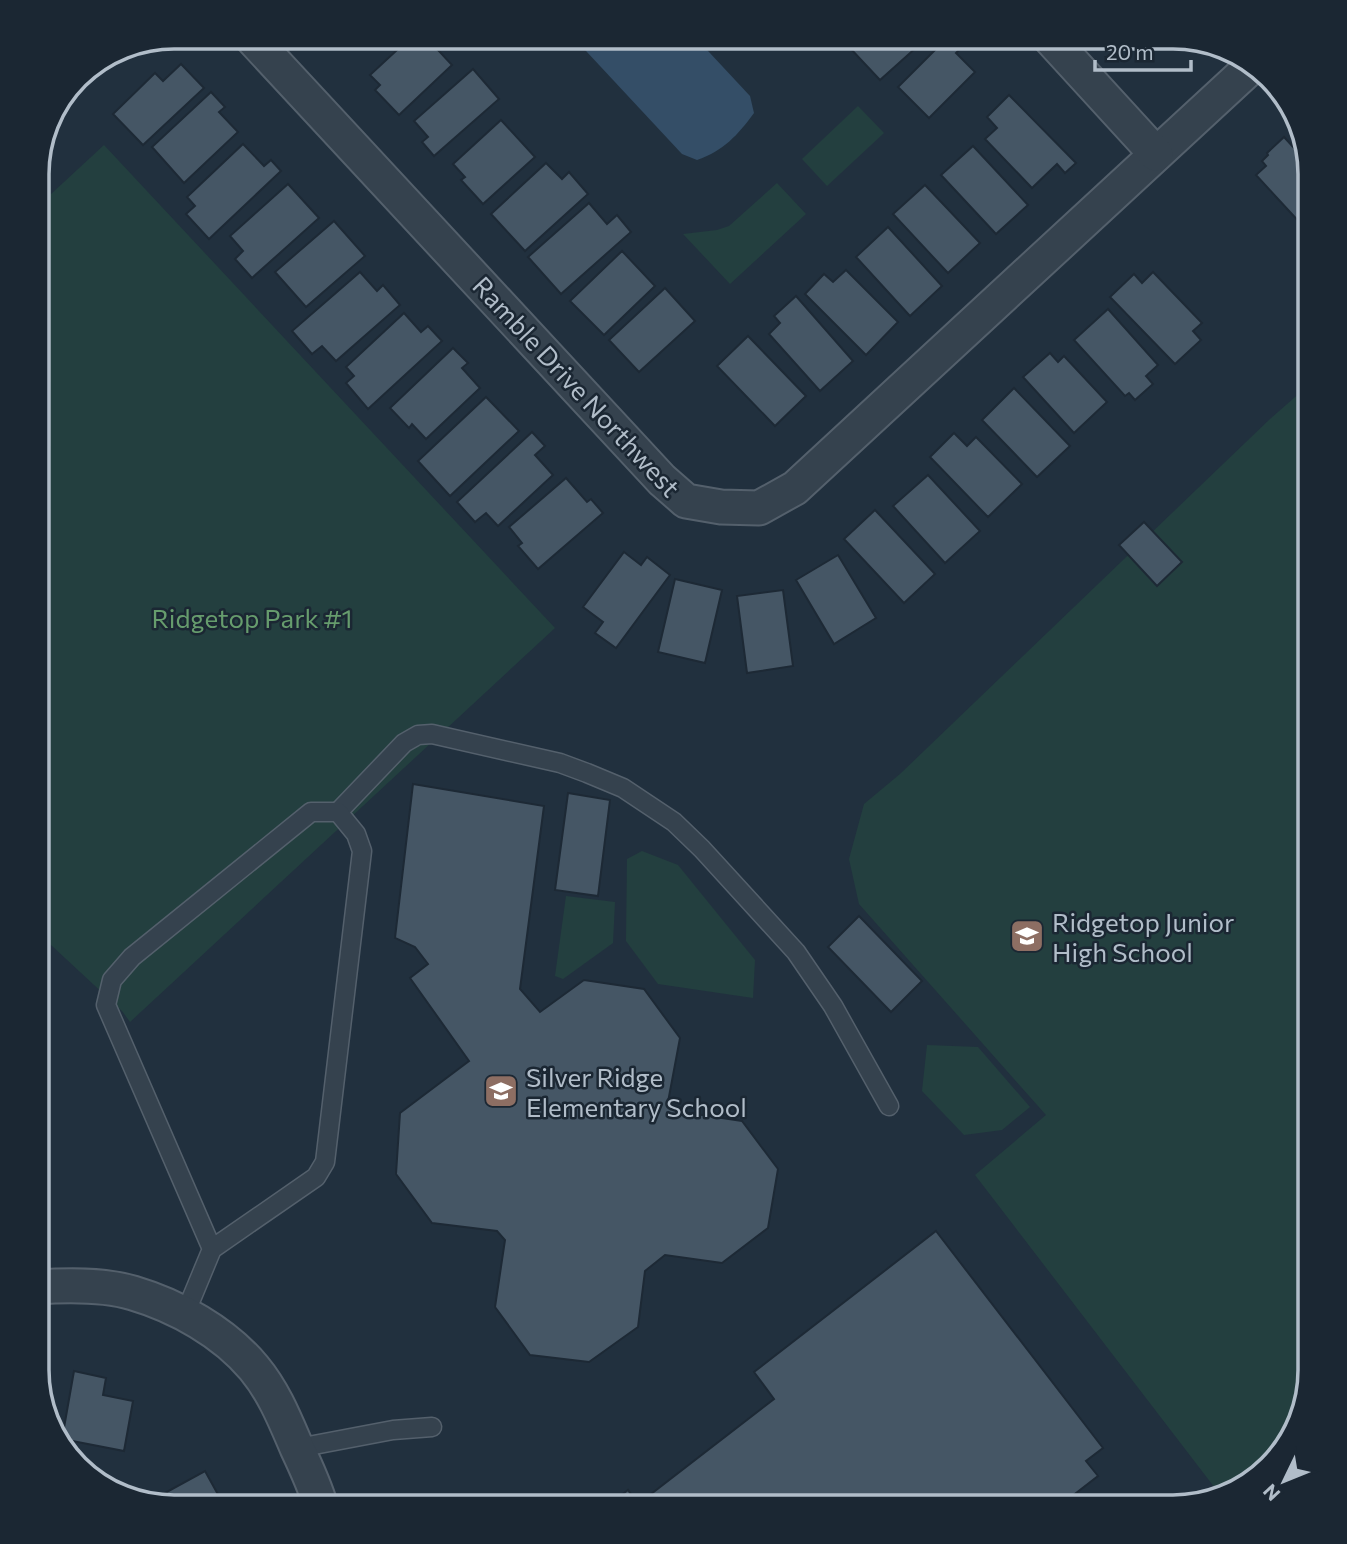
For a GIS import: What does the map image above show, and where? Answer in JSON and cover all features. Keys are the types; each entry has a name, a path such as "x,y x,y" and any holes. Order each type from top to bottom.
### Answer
{"street":[{"name":"Ramble Drive Northwest","path":"262,49 662,480 686,501 721,507 759,508 795,488 1245,72"},
{"path":"1060,49 1156,154"},
{"path":"49,1286 70,1285 131,1292 185,1314 228,1341 254,1368 280,1407 317,1495"}],"lane":[{"path":"212,1249 106,1005 112,980 132,957 311,812 338,812 404,743 418,736 432,734 560,763 623,788 674,822 796,953 833,1006 889,1106"},
{"path":"185,1314 212,1249 316,1177 326,1162 362,851 356,834 338,812"},
{"path":"298,1448 393,1430 432,1427"}],"green space":[{"path":"858,106 884,133 827,186 802,159"},
{"name":"Ridgetop Park #1","path":"104,145 555,628 130,1022 122,1011 49,943 49,196"},
{"path":"777,183 806,214 730,284 683,234 729,226"},
{"path":"1298,394 1297,1386 1288,1418 1272,1446 1249,1446 1249,1469 1228,1482 1214,1487 975,1175 1046,1115 859,904 849,859 864,804 900,774"},
{"path":"642,851 678,865 755,960 753,998 658,984 626,941 627,859"},
{"path":"566,896 615,902 613,943 563,979 555,976"},
{"path":"927,1045 978,1047 1030,1107 1002,1130 964,1135 922,1091"}],"water":[{"path":"584,49 706,49 750,96 754,113 722,147 697,160 682,154"}],"building":[{"path":"398,49 437,49 452,65 399,115 375,90 380,85 370,75"},
{"path":"851,49 915,49 880,80"},
{"path":"936,49 960,49 956,53 975,72 929,118 898,87"},
{"path":"181,64 204,88 143,145 113,114 155,73 163,81"},
{"path":"473,69 499,99 434,156 422,142 428,137 414,121"},
{"path":"211,92 225,107 219,112 238,132 184,183 152,147"},
{"path":"1009,95 1076,163 1065,173 1057,164 1032,188 985,139 997,128 987,117"},
{"path":"501,120 535,157 483,204 461,180 465,177 453,164"},
{"path":"1284,137 1296,150 1298,221 1256,175 1266,166 1262,161"},
{"path":"243,144 264,166 271,160 281,171 209,239 186,214 195,206 187,197"},
{"path":"973,146 1028,205 996,234 941,175"},
{"path":"546,163 562,179 569,172 588,194 525,251 491,214"},
{"path":"288,184 319,218 252,278 235,259 243,251 230,236"},
{"path":"925,185 980,243 948,273 893,214"},
{"path":"589,203 607,224 617,215 631,232 561,294 528,257"},
{"path":"334,221 365,256 306,307 275,272"},
{"path":"888,227 942,286 910,316 856,257"},
{"path":"622,251 655,286 604,335 570,301"},
{"path":"846,270 898,322 866,355 805,294 824,274 833,282"},
{"path":"360,272 377,291 383,285 400,305 336,361 322,346 312,354 292,331"},
{"path":"1153,272 1202,323 1193,331 1201,340 1175,364 1110,297 1134,274 1142,283"},
{"path":"665,288 695,321 639,372 609,340"},
{"path":"796,296 853,361 820,391 769,334 780,323 774,316"},
{"path":"1108,309 1158,365 1146,376 1153,384 1135,400 1129,393 1125,396 1074,340"},
{"path":"404,313 421,332 428,326 442,341 368,409 346,383 354,376 346,367"},
{"path":"748,336 806,396 775,426 717,366"},
{"path":"453,348 468,363 462,368 480,388 426,439 412,424 409,428 390,408"},
{"path":"1050,353 1058,362 1064,356 1107,402 1074,433 1023,377"},
{"path":"1014,388 1070,446 1037,477 982,420"},
{"path":"486,397 519,431 450,496 418,461"},
{"path":"532,432 545,446 535,455 553,475 498,526 486,513 475,522 457,502"},
{"path":"954,433 967,446 976,437 1022,484 988,517 930,457"},
{"path":"928,475 980,531 945,563 893,506"},
{"path":"566,478 587,502 591,499 603,513 538,569 518,546 522,543 509,527"},
{"path":"875,510 935,574 904,603 844,539"},
{"path":"1144,522 1182,562 1157,586 1119,545"},
{"path":"624,552 641,565 647,557 670,575 616,648 595,633 603,622 583,607"},
{"path":"838,555 876,618 834,644 796,580"},
{"path":"675,579 722,590 705,663 658,652"},
{"path":"783,590 793,666 747,673 737,596"},
{"path":"413,784 544,806 520,989 540,1012 584,980 644,989 680,1038 668,1102 676,1111 742,1121 778,1169 768,1228 722,1263 665,1255 645,1271 638,1327 589,1362 530,1355 495,1307 505,1240 497,1231 432,1223 396,1174 400,1113 469,1061 410,978 428,964 415,947 395,938"},
{"path":"568,793 610,800 598,896 555,890"},
{"path":"859,916 922,981 891,1012 828,947"},
{"path":"936,1231 1103,1448 1086,1461 1098,1476 1073,1495 650,1495 774,1399 754,1372"},
{"path":"74,1371 106,1378 103,1395 133,1401 124,1451 71,1441 64,1428"},
{"path":"205,1471 218,1495 174,1495 163,1494"}],"place":[{"name":"Ridgetop Junior High School","path":"1027,936"},
{"name":"Silver Ridge Elementary School","path":"501,1091"}]}
